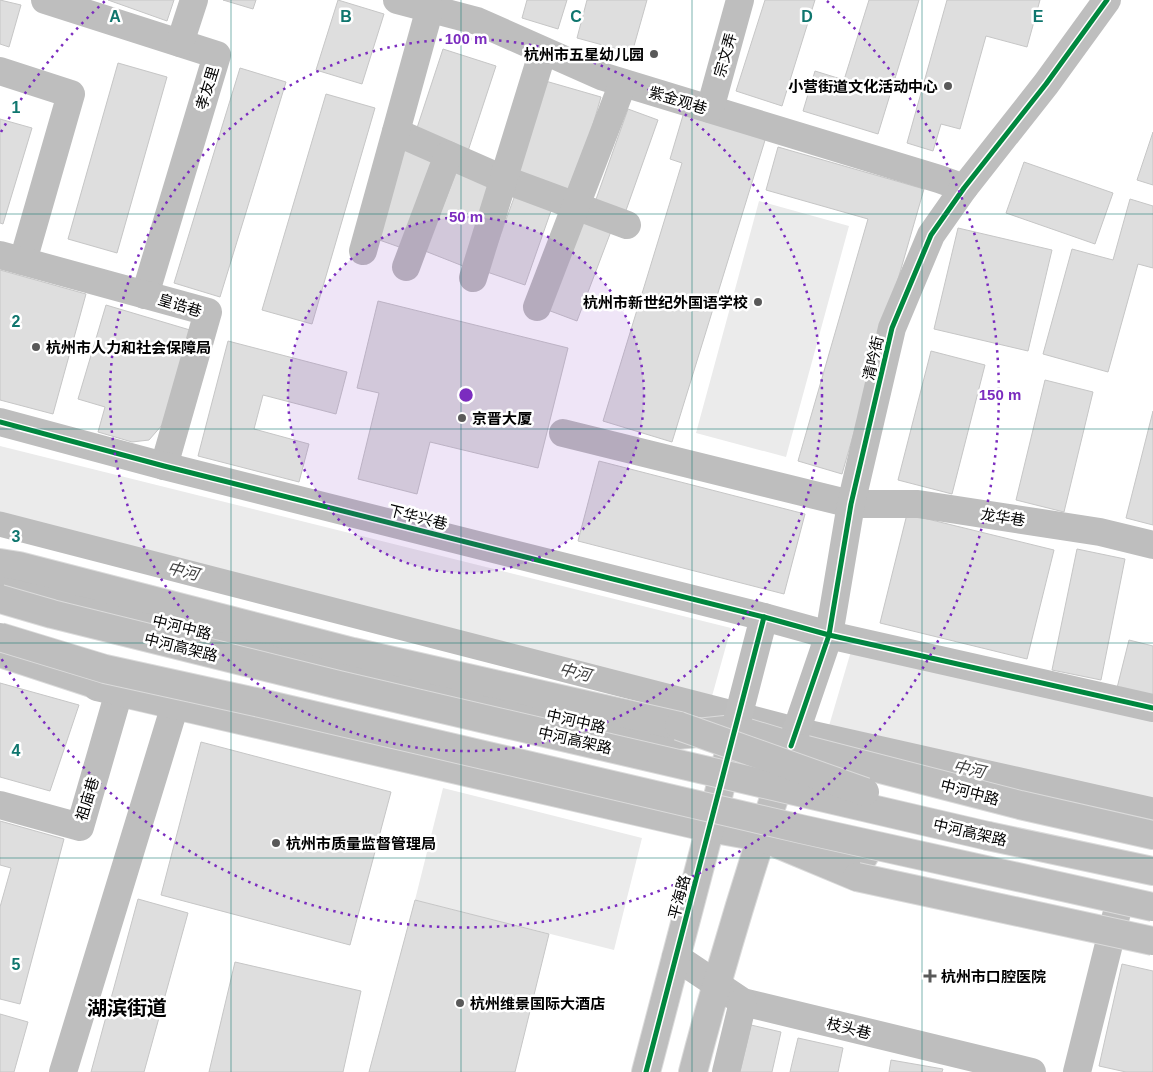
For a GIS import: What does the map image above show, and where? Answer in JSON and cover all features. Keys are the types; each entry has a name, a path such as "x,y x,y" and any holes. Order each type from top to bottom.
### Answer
{"main road":[{"name":"孝友里","path":"46,0 217,55 145,295"},
{"path":"180,43 194,0"},
{"name":"紫金观巷","path":"397,0 477,21 601,76 964,188"},
{"name":"宗文弄","path":"710,109 740,0"},
{"name":"清吟街","path":"791,746 829,636 852,504 892,328 932,235 964,188 1046,84 1107,0"},
{"path":"363,251 430,8"},
{"path":"473,278 543,51"},
{"path":"0,71 72,94 12,258"},
{"path":"537,307 623,83"},
{"path":"396,132 503,179 626,225"},
{"path":"406,267 448,155"},
{"name":"皇诰巷","path":"12,258 208,312 164,466"},
{"name":"下华兴巷","path":"0,422 164,466 764,617 829,636 1153,708"},
{"name":"龙华巷","path":"563,433 852,504 918,504 1100,532 1153,545"},
{"path":"6,570 353,652 679,726 988,836"},
{"name":"中河中路","path":"6,570 344,668 649,738 734,728 791,746 1020,805 1153,836"},
{"name":"中河高架路","path":"0,599 88,624 338,685 988,836 1153,871"},
{"path":"734,728 764,617"},
{"path":"0,637 105,669 256,702 801,829 1153,907"},
{"path":"0,653 119,692"},
{"path":"0,663 710,828 860,855 1153,920"},
{"name":"祖庙巷","path":"0,805 80,827 119,692"},
{"path":"63,1072 175,705"},
{"name":"平海路","path":"646,1072 710,828 734,728"},
{"path":"693,1072 716,984 791,746"},
{"path":"761,837 857,877 1153,941"},
{"path":"1077,1072 1116,912"},
{"name":"枝头巷","path":"676,957 743,1002 1032,1072"},
{"path":"726,1072 743,1002"}],"shaded area":[{"path":"759,201 849,226 786,457 696,433"},
{"path":"0,446 731,628 709,707 0,531"},
{"path":"854,641 1153,710 1153,812 826,736"},
{"path":"443,788 642,838 614,950 415,900"}],"building":[{"path":"0,0 21,5 9,47 0,44"},
{"path":"108,0 174,0 167,21"},
{"path":"223,0 256,0 253,9"},
{"path":"338,0 384,14 362,84 316,70"},
{"path":"527,0 567,0 558,29 522,18"},
{"path":"587,0 647,0 632,53 577,38"},
{"path":"765,0 815,0 782,106 736,91"},
{"path":"869,0 919,0 878,134 803,111 815,71 844,80"},
{"name":"小营街道文化活动中心","path":"947,0 1040,0 1027,47 986,36 960,129 941,124 933,151 907,143"},
{"path":"443,49 496,66 468,151 415,134"},
{"path":"118,63 167,77 117,253 68,239"},
{"path":"240,68 286,82 220,297 174,283"},
{"path":"542,80 601,97 572,196 513,179"},
{"path":"326,94 375,108 312,324 262,310"},
{"path":"628,109 658,120 624,216 594,205"},
{"path":"684,112 766,137 672,442 603,421 682,163 670,159"},
{"path":"0,119 32,128 3,224 0,223"},
{"path":"1153,132 1153,185 1137,180"},
{"path":"400,147 434,159 402,248 368,236"},
{"path":"778,147 924,189 842,474 798,461 868,219 766,190"},
{"path":"1024,162 1113,193 1095,244 1006,213"},
{"path":"458,168 496,184 463,266 425,251"},
{"path":"515,195 552,208 525,285 487,272"},
{"path":"1130,199 1153,206 1153,268 1138,264 1108,372 1043,354 1072,249 1113,260"},
{"path":"581,214 613,226 577,321 545,309"},
{"path":"958,228 1052,250 1028,351 934,329"},
{"name":"杭州市人力和社会保障局","path":"0,270 86,294 53,414 0,400"},
{"name":"京晋大厦","path":"378,301 568,348 538,468 430,442 417,494 358,479 379,393 357,388"},
{"path":"106,305 190,330 163,424 149,440 132,442 98,432 105,407 78,399"},
{"path":"228,341 347,372 336,414 263,395 254,429 309,444 299,482 198,456"},
{"path":"931,351 985,365 952,494 898,480"},
{"path":"1045,380 1093,392 1064,512 1016,500"},
{"path":"1153,411 1153,525 1126,518"},
{"path":"599,461 805,514 784,594 578,541"},
{"path":"907,514 1054,550 1027,659 880,623"},
{"path":"1077,549 1125,559 1101,680 1052,670"},
{"path":"1129,640 1153,646 1153,697 1117,688"},
{"path":"0,683 79,705 50,791 0,777"},
{"name":"杭州市质量监督管理局","path":"201,742 391,792 350,945 161,895"},
{"path":"0,821 64,839 20,1004 0,999 0,907 11,868 0,865"},
{"path":"138,899 188,913 144,1072 91,1072"},
{"name":"杭州维景国际大酒店","path":"415,900 549,934 515,1072 369,1072"},
{"path":"235,962 361,991 343,1072 209,1072"},
{"path":"1122,964 1153,971 1153,1072 1126,1072 1099,1066"},
{"path":"0,1014 28,1022 14,1072 0,1072"},
{"path":"751,1025 781,1032 772,1072 740,1072"},
{"path":"798,1038 843,1048 838,1072 790,1072"},
{"path":"891,1060 943,1069 942,1072 889,1072"}],"waterway":[{"name":"中河","path":"0,524 802,731 1153,810"}],"cycle path":[{"path":"791,746 829,635 851,504 892,328 931,235 964,188 1046,84 1107,0"},
{"path":"0,422 164,466 829,635 1153,708"},
{"path":"646,1072 764,617"}],"place":[{"name":"杭州市五星幼儿园","path":"654,54"},
{"name":"小营街道文化活动中心","path":"948,86"},
{"name":"杭州市新世纪外国语学校","path":"758,302"},
{"name":"杭州市人力和社会保障局","path":"36,347"},
{"name":"京晋大厦","path":"462,418"},
{"name":"杭州市质量监督管理局","path":"276,843"},
{"name":"杭州市口腔医院","path":"930,976"},
{"name":"杭州维景国际大酒店","path":"460,1003"}],"district":[{"name":"湖滨街道","path":"127,1008"}]}
